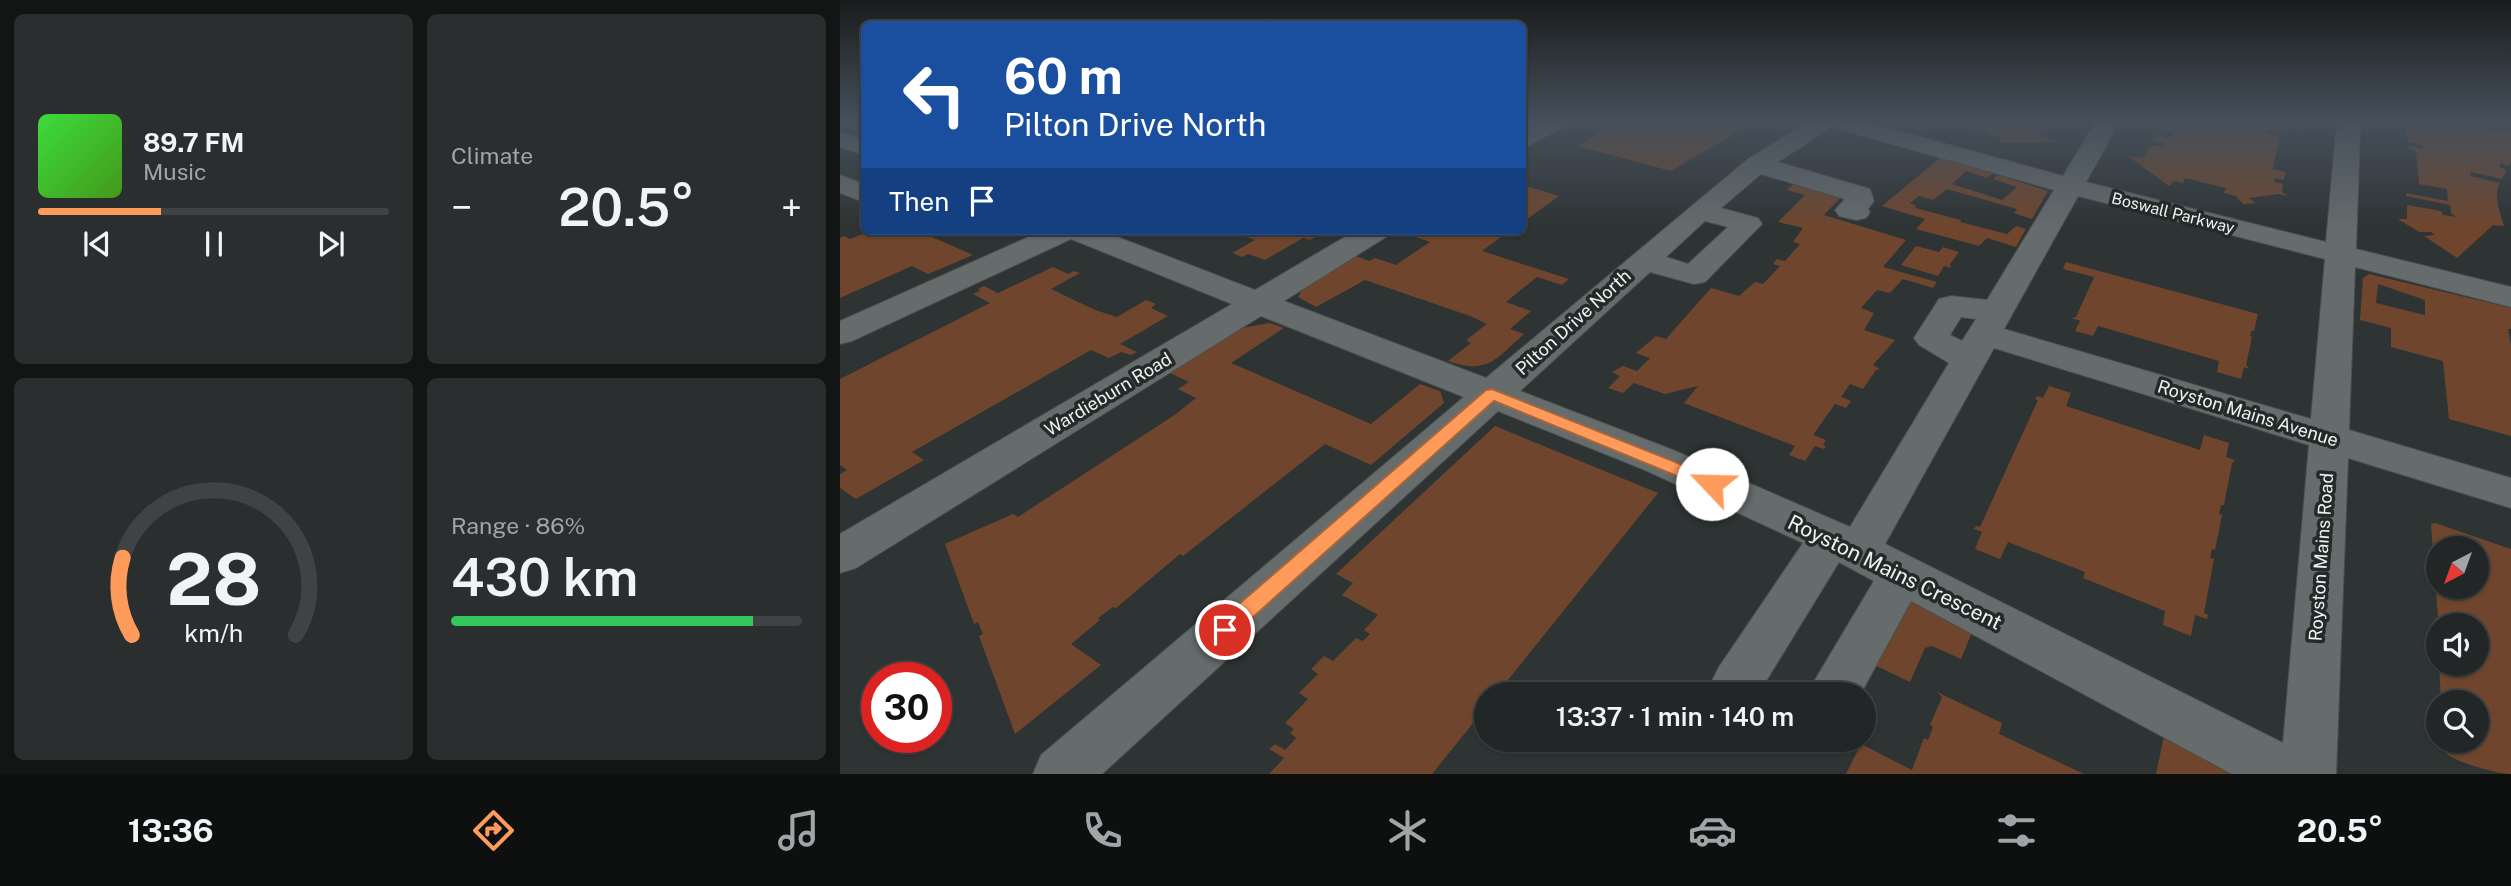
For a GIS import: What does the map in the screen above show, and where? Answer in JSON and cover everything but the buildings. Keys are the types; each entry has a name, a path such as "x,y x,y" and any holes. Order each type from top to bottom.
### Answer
{"street":[{"name":"Pilton Drive North","path":"1061,774 1643,260 1768,157"},
{"name":"Boswall Parkway","path":"1966,157 2069,186 2511,297"},
{"path":"1737,682 1845,543 1984,335 2086,157"},
{"name":"Royston Mains Road","path":"2308,774 2347,157"},
{"path":"1757,164 1864,196"},
{"path":"840,334 1057,235"},
{"name":"Royston Mains Crescent","path":"1086,235 1659,460 1845,543 2287,774"},
{"name":"Wardieburn Road","path":"840,556 1369,235"},
{"name":"Royston Mains Avenue","path":"1984,335 2511,493"},
{"path":"1840,682 1903,573"}],"shaded area":[{"path":"1619,157 1694,157 1671,171"},
{"path":"2130,157 2276,157 2273,169 2285,172 2284,180 2275,178 2274,182 2283,184 2282,192 2288,196 2279,194 2249,198 2256,203 2243,204 2236,196 2224,193 2226,188 2185,178 2183,183 2174,181 2169,186"},
{"path":"2417,157 2511,157 2509,166 2501,163 2499,167 2507,170 2502,179 2471,172 2470,176 2500,183 2497,199 2504,226 2493,225 2457,258 2424,236 2435,235 2431,232 2419,232 2398,219 2407,219 2407,205 2441,211 2443,215 2456,217 2451,213 2450,205 2406,196 2406,193 2448,201 2447,189 2419,184"},
{"path":"1940,158 1993,173 1987,178 1966,171 1952,184 2002,200 2017,187 1993,179 1998,175 2048,191 2032,219 2014,213 2017,209 1947,189 1933,200 1919,196 1910,203 1916,206 1915,208 2007,234 2016,226 2026,229 2016,247 1987,238 1979,246 1916,229 1925,219 1882,206"},
{"path":"1797,181 1842,196 1824,215 1906,240 1883,267 1937,282 1933,288 1903,279 1890,293 1877,290 1861,308 1874,313 1864,330 1895,340 1873,365 1880,369 1876,370 1863,389 1850,384 1841,397 1851,401 1846,408 1835,404 1813,435 1826,440 1824,449 1815,446 1805,461 1789,455 1795,446 1684,403 1698,386 1665,394 1634,383 1623,393 1608,388 1620,376 1612,372 1623,366 1637,371 1650,358 1636,353 1656,336 1666,339 1711,288 1739,296 1755,282 1763,284 1780,266 1773,264 1777,259 1785,261 1800,244 1793,242 1803,228 1778,222 1805,195 1787,190"},
{"path":"1526,186 1559,196 1526,220"},
{"path":"861,235 927,235 973,255 928,274 912,266 840,298 840,238 844,236 850,239"},
{"path":"1241,235 1319,235 1310,240 1303,238 1265,260 1248,254 1242,257 1232,253 1255,240"},
{"path":"1410,235 1504,235 1482,251 1569,279 1562,285 1537,277 1506,302 1531,311 1510,329 1524,334 1498,357 1482,365 1473,366 1448,361 1471,343 1466,340 1487,324 1470,316 1365,280 1316,307 1298,297 1302,290 1356,256 1369,261 1375,258 1396,265 1430,242"},
{"path":"1916,246 1939,252 1943,247 1959,252 1950,264 1951,268 1944,266 1938,276 1901,265"},
{"path":"2066,262 2258,314 2250,336 2252,337 2246,365 2250,369 2244,367 2241,379 2217,372 2219,361 2098,326 2093,336 2075,331 2080,321 2072,318 2076,317 2094,277 2063,269"},
{"path":"1053,267 1068,274 1074,271 1080,273 1051,289 1095,310 1117,317 1146,300 1156,304 1151,308 1168,316 1120,344 1137,352 1131,355 1121,352 1109,358 1091,350 912,452 924,460 856,499 840,488 840,474 847,470 840,465 840,379 990,303 973,294 980,291 978,289 984,286 998,293"},
{"path":"2369,274 2511,308 2511,329 2508,329 2511,345 2511,436 2449,419 2443,361 2391,347 2391,328 2360,320 2363,278","holes":["2378,284 2425,300 2425,315 2376,303"]},
{"path":"1269,323 1284,328 1231,363 1371,424 1420,384 1440,391 1444,403 1371,465 1325,444 1183,556 1180,554 1116,608 1113,607 1098,618 1100,620 1071,644 1101,665 1015,734 979,636 983,634 978,622 974,624 945,544 1013,514 1018,517 1176,414 1196,398 1178,389 1189,382 1170,373 1242,328"},
{"path":"2049,386 2071,393 2066,406 2200,450 2204,435 2229,443 2226,457 2235,460 2232,463 2224,505 2221,505 2219,514 2222,515 2215,550 2212,549 2210,558 2214,559 2204,613 2208,615 2207,619 2195,615 2191,636 2163,625 2165,611 2083,578 2085,572 2008,542 2000,559 1975,549 1982,532 1974,529 1976,526 1980,527 2038,400 2035,399 2037,396 2043,398"},
{"path":"1495,426 1658,493 1506,682 1474,682 1474,722 1432,774 1269,774 1284,758 1269,749 1275,744 1285,750 1296,738 1290,733 1294,729 1285,723 1308,699 1299,693 1318,674 1311,669 1324,656 1333,661 1356,638 1363,641 1370,634 1364,630 1378,615 1342,595 1353,583 1336,574"},
{"path":"2435,523 2473,536 2432,536 2431,524"},
{"path":"2489,541 2511,549 2511,774 2487,770 2446,753 2489,753 2489,690 2440,690 2440,676 2489,676 2489,613 2438,613 2437,599 2489,599"},
{"path":"1909,602 1918,603 1972,632 1961,659 1932,646 1925,648 1910,682 1866,661"},
{"path":"1937,692 2002,723 1999,734 2084,774 1846,774 1857,752 1876,752 1912,770 1924,738 1928,740 1933,727 1930,725 1942,697"},
{"path":"2164,736 2235,774 2156,774"}],"route":[{"path":"1225,630 1492,394 1659,460 1712,484"}]}
